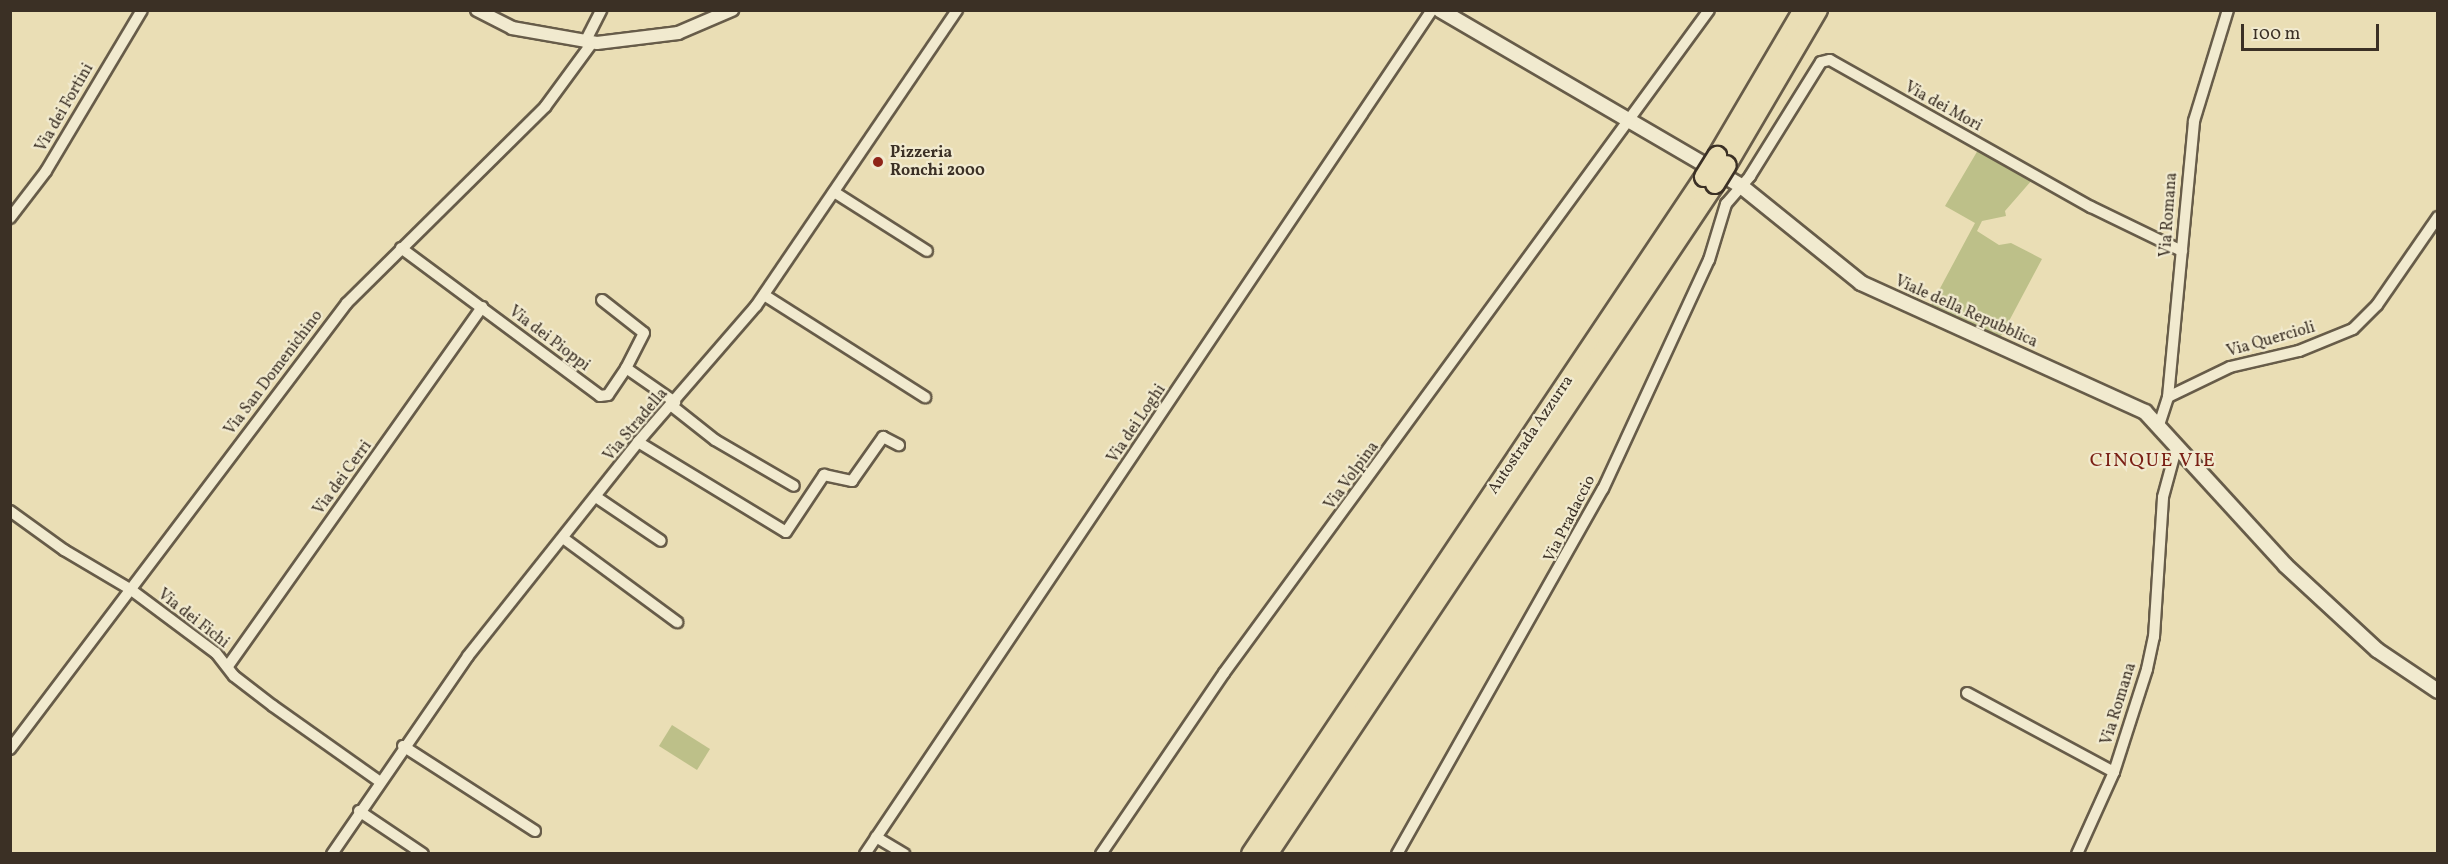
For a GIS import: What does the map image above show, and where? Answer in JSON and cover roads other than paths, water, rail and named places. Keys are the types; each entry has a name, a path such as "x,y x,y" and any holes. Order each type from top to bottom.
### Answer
{"highway":[{"name":"Autostrada Azzurra","path":"1722,161 1803,10"},
{"name":"Autostrada Azzurra","path":"1268,854 1710,181 1818,10"},
{"name":"Autostrada Azzurra","path":"1251,854 1710,181"}],"main road":[{"name":"Viale della Repubblica","path":"1440,10 1742,186 1838,268 1861,282 2126,401 2159,425 2176,449 2247,529 2342,619 2404,672 2438,691"}],"street":[{"name":"Via dei Fortini","path":"10,218 46,171 142,10"},
{"path":"477,10 512,28 589,42 678,33 732,10"},
{"name":"Via San Domenichino","path":"10,749 326,329 401,248 544,107 589,42 601,10"},
{"name":"Via Stradella","path":"332,854 403,746 563,538 638,442 674,404 764,295 957,10"},
{"name":"Via dei Loghi","path":"870,852 876,837 1432,10"},
{"name":"Via Volpina","path":"1101,854 1224,674 1709,10"},
{"name":"Via Romana","path":"2159,425 2168,397 2194,121 2228,10"},
{"name":"Via dei Mori","path":"1742,186 1821,62 1830,60 2091,207 2181,251"},
{"name":"Via Pradaccio","path":"1397,854 1598,500 1709,260 1726,204 1742,186"},
{"path":"834,192 927,251"},
{"name":"Via Quercioli","path":"2168,397 2230,367 2299,351 2353,329 2378,305 2438,217"},
{"name":"Via dei Pioppi","path":"401,248 600,396 608,394 627,368"},
{"path":"764,295 925,398"},
{"path":"602,300 644,333 627,368 674,404 715,440 794,486"},
{"name":"Via dei Cerri","path":"228,666 482,307"},
{"path":"638,442 786,532 824,475 852,481 883,438 899,445"},
{"name":"Via Romana","path":"2077,854 2114,772 2154,637 2163,497 2176,449"},
{"path":"596,497 661,541"},
{"name":"Via dei Fichi","path":"10,511 64,550 130,589 228,666 273,706 379,781"},
{"path":"563,538 677,622"},
{"path":"1967,693 2114,772"},
{"path":"403,746 536,831"},
{"path":"359,811 423,854"},
{"path":"876,837 904,854"}],"place":[{"name":"Pizzeria Ronchi 2000","path":"878,162"}],"district":[{"name":"CINQUE VIE","path":"2153,461"}]}
